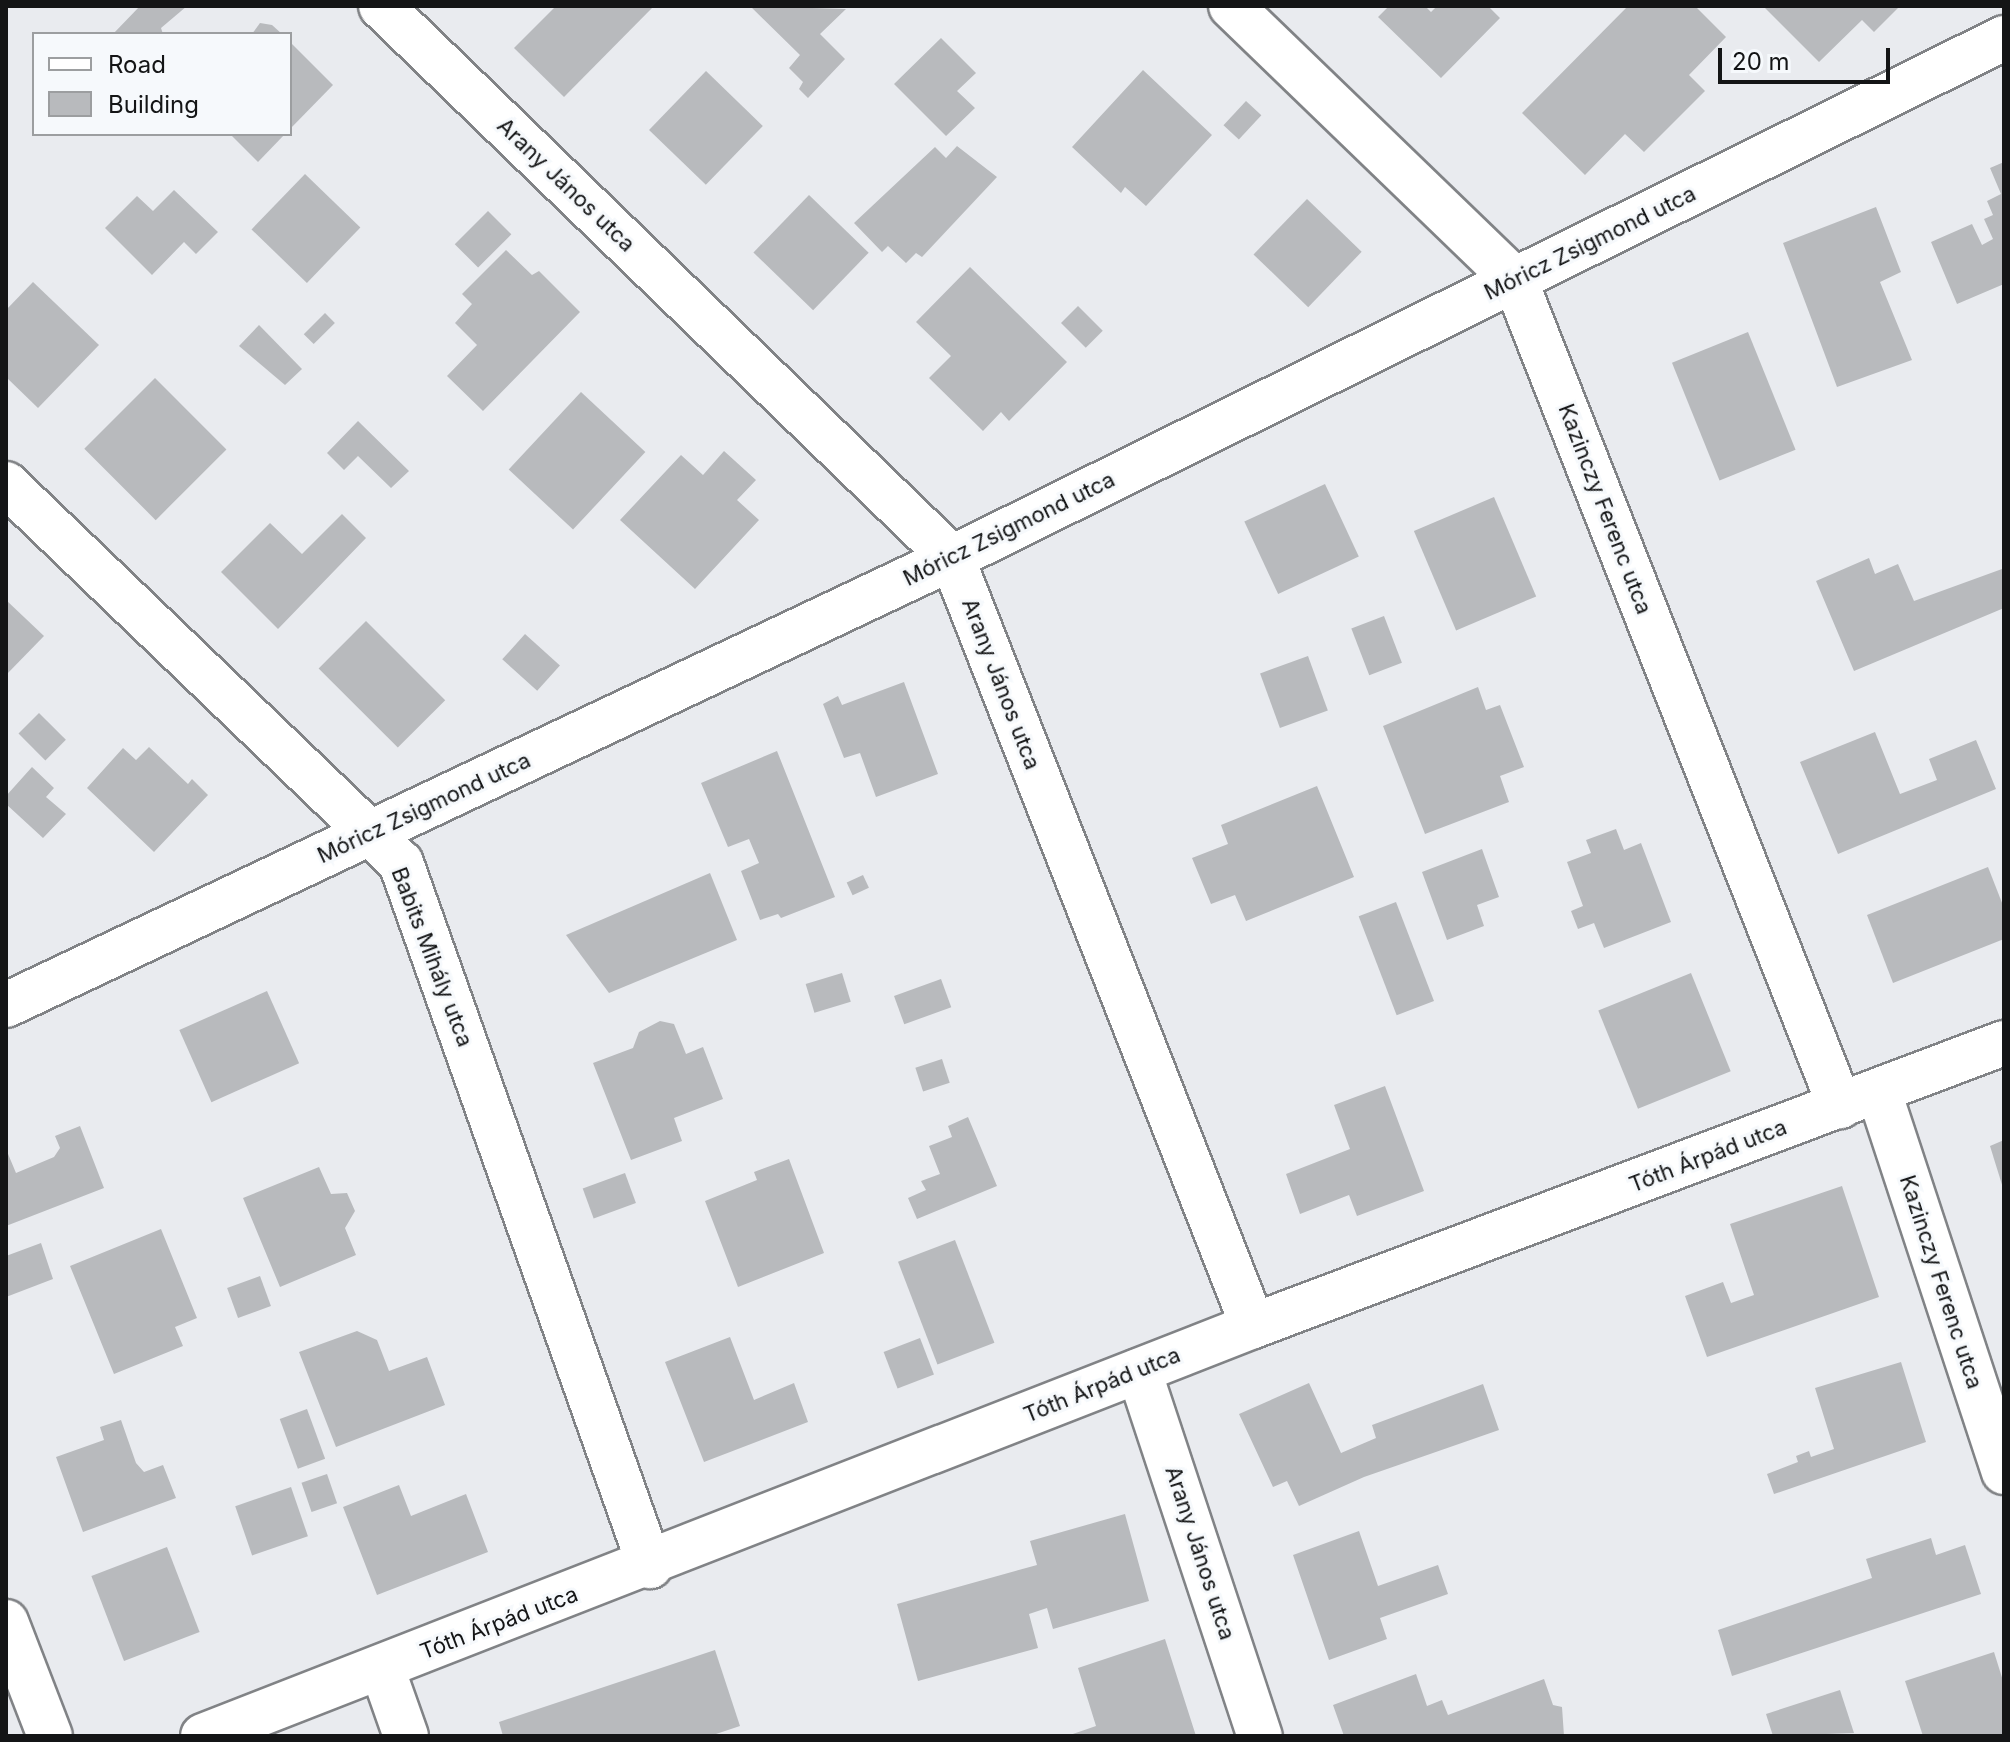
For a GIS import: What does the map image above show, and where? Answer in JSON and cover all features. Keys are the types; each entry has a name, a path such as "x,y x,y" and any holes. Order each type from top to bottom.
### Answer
{"street":[{"name":"Arany János utca","path":"381,6 952,558 1253,1326"},
{"name":"Kazinczy Ferenc utca","path":"1231,6 1515,280 1860,1099 2004,1472"},
{"name":"Móricz Zsigmond utca","path":"6,1005 952,558 2004,38"},
{"name":"Babits Mihály utca","path":"6,484 367,835 401,863 650,1566"},
{"name":"Tóth Árpád utca","path":"203,1736 650,1566 1253,1326 2004,1043"},
{"name":"Arany János utca","path":"1139,1371 1260,1736"},
{"path":"6,1622 50,1736"},
{"path":"382,1668 406,1736"}],"building":[{"path":"140,6 187,6 161,28 162,32 115,32"},
{"path":"556,6 654,6 564,97 514,48"},
{"path":"750,6 846,9 820,34 845,59 808,98 799,89 803,82 789,68 800,55"},
{"path":"1389,6 1425,6 1431,12 1437,6 1488,6 1500,18 1441,78 1378,17"},
{"path":"1628,6 1695,6 1726,37 1689,75 1705,91 1644,152 1625,134 1585,175 1522,113"},
{"path":"1763,6 1900,6 1874,32 1862,20 1819,62"},
{"path":"260,23 272,25 280,32 253,32"},
{"path":"941,38 976,73 957,91 975,108 946,136 894,84"},
{"path":"292,44 333,85 292,127"},
{"path":"1143,70 1212,135 1146,206 1125,187 1121,193 1072,147"},
{"path":"706,71 763,126 706,185 649,130"},
{"path":"1246,101 1261,115 1239,139 1223,125"},
{"path":"232,136 283,136 258,162"},
{"path":"957,146 997,177 922,257 916,253 906,263 888,246 882,252 854,223 935,147 946,158"},
{"path":"2004,162 2004,284 1957,304 1931,242 1972,224 1982,245 1993,239 1984,219 1993,215 1987,201 2001,194 1990,168"},
{"path":"305,174 360,227 307,283 252,229"},
{"path":"174,190 218,232 196,254 184,242 152,275 105,228 137,196 153,211"},
{"path":"809,195 869,253 813,310 753,253"},
{"path":"1307,199 1362,252 1308,307 1254,254"},
{"path":"1876,207 1901,272 1880,282 1912,360 1837,387 1783,243"},
{"path":"488,211 511,234 478,268 455,244"},
{"path":"506,250 532,275 539,271 580,312 483,411 447,376 477,345 455,323 472,304 462,294"},
{"path":"970,267 1067,362 1009,421 1001,412 983,431 929,378 951,356 916,322"},
{"path":"33,282 99,345 38,408 6,377 6,310"},
{"path":"1078,306 1103,331 1086,348 1061,323"},
{"path":"325,313 335,323 314,344 304,334"},
{"path":"259,325 302,369 285,385 239,346"},
{"path":"1748,332 1796,450 1720,480 1672,363"},
{"path":"155,378 226,449 156,520 84,449"},
{"path":"581,392 645,452 573,530 509,470"},
{"path":"358,421 409,471 391,488 358,456 344,470 327,453"},
{"path":"724,451 756,480 737,500 759,520 695,589 620,520 681,455 703,475"},
{"path":"1325,484 1359,557 1278,594 1244,522"},
{"path":"1494,497 1536,596 1456,630 1414,531"},
{"path":"342,514 366,538 278,629 221,572 270,523 302,554"},
{"path":"1869,558 1875,574 1898,564 1914,601 2002,569 2004,608 1854,671 1816,581"},
{"path":"6,600 44,636 6,675"},
{"path":"1384,616 1402,663 1369,675 1351,629"},
{"path":"366,621 445,700 398,748 319,668"},
{"path":"525,634 560,665 537,691 502,659"},
{"path":"1308,656 1328,711 1280,728 1260,673"},
{"path":"904,682 938,774 876,797 860,753 844,758 823,704 838,696 842,705"},
{"path":"1478,687 1486,710 1500,705 1524,767 1500,776 1509,802 1425,834 1383,726"},
{"path":"39,713 66,740 45,760 18,734"},
{"path":"1875,732 1900,794 1937,780 1929,759 1976,740 1996,789 1838,854 1800,762"},
{"path":"149,747 188,784 192,779 208,795 154,852 87,788 123,748 136,760"},
{"path":"777,751 835,897 781,918 778,914 760,920 741,871 759,863 749,839 728,847 701,783"},
{"path":"32,767 54,788 46,797 66,814 43,838 6,804 6,796"},
{"path":"1317,786 1354,877 1246,921 1235,895 1211,904 1192,858 1228,844 1221,825"},
{"path":"1616,829 1624,850 1641,843 1671,922 1604,948 1594,923 1578,929 1571,911 1583,906 1567,862 1591,853 1586,840"},
{"path":"1482,849 1499,897 1477,905 1484,926 1447,940 1422,872"},
{"path":"1988,867 2004,908 2004,939 1893,983 1867,915"},
{"path":"710,873 737,940 609,993 566,935"},
{"path":"863,875 869,888 853,895 847,883"},
{"path":"1396,902 1434,1001 1397,1015 1359,916"},
{"path":"842,973 851,1002 814,1013 806,984"},
{"path":"1691,973 1731,1071 1638,1109 1598,1010"},
{"path":"941,979 951,1007 904,1024 894,996"},
{"path":"267,991 299,1063 211,1102 179,1030"},
{"path":"660,1021 674,1024 686,1054 703,1047 723,1099 674,1118 682,1141 631,1160 593,1063 633,1048 639,1032"},
{"path":"942,1059 950,1083 923,1091 915,1068"},
{"path":"1385,1086 1424,1191 1357,1216 1349,1195 1300,1214 1286,1174 1350,1149 1334,1105"},
{"path":"968,1117 997,1186 917,1219 908,1198 926,1190 921,1181 940,1174 929,1146 952,1137 948,1126"},
{"path":"80,1126 104,1188 6,1226 6,1149 16,1173 54,1157 60,1148 55,1136"},
{"path":"2004,1140 2004,1188 2003,1188 1990,1146"},
{"path":"789,1159 824,1253 738,1287 705,1201 757,1180 754,1172"},
{"path":"319,1167 331,1194 347,1193 355,1211 345,1228 356,1255 280,1287 243,1198"},
{"path":"625,1173 636,1203 594,1218 583,1188"},
{"path":"1842,1186 1879,1297 1707,1357 1685,1296 1723,1282 1731,1303 1754,1295 1730,1224"},
{"path":"161,1229 197,1318 175,1327 183,1346 114,1374 70,1266"},
{"path":"955,1240 994,1343 937,1365 898,1262"},
{"path":"41,1243 53,1279 6,1297 6,1256"},
{"path":"260,1276 271,1306 238,1318 227,1288"},
{"path":"357,1331 377,1340 389,1371 427,1357 445,1405 336,1447 299,1352"},
{"path":"730,1337 754,1400 794,1383 808,1422 704,1462 665,1362"},
{"path":"920,1338 934,1374 898,1388 884,1352"},
{"path":"1901,1362 1926,1442 1774,1494 1767,1474 1798,1462 1796,1456 1809,1451 1811,1457 1834,1449 1815,1388"},
{"path":"1309,1383 1341,1453 1376,1438 1372,1425 1483,1384 1499,1430 1364,1477 1299,1506 1287,1481 1273,1487 1239,1414"},
{"path":"307,1409 325,1459 298,1469 280,1419"},
{"path":"121,1420 136,1463 144,1472 163,1465 176,1498 83,1532 56,1457 104,1440 100,1427"},
{"path":"327,1474 337,1503 312,1512 301,1483"},
{"path":"399,1485 411,1516 466,1494 488,1552 377,1595 343,1507"},
{"path":"291,1487 308,1536 252,1555 235,1506"},
{"path":"1125,1514 1149,1601 1053,1629 1047,1608 1029,1614 1038,1648 918,1681 897,1604 1037,1565 1030,1541"},
{"path":"1359,1531 1378,1586 1438,1565 1448,1594 1380,1618 1387,1639 1329,1660 1293,1555"},
{"path":"1931,1538 1936,1555 1965,1545 1981,1594 1732,1676 1718,1630 1872,1578 1866,1559"},
{"path":"167,1547 200,1632 124,1661 91,1576"},
{"path":"1165,1639 1196,1736 1067,1736 1096,1726 1078,1668"},
{"path":"715,1650 740,1726 710,1736 503,1736 499,1722"},
{"path":"1994,1652 2004,1684 2004,1736 1923,1736 1905,1681"},
{"path":"1416,1674 1427,1706 1442,1700 1448,1715 1544,1679 1553,1705 1562,1707 1564,1736 1344,1736 1333,1705"},
{"path":"1840,1690 1854,1733 1773,1736 1766,1714"}]}
